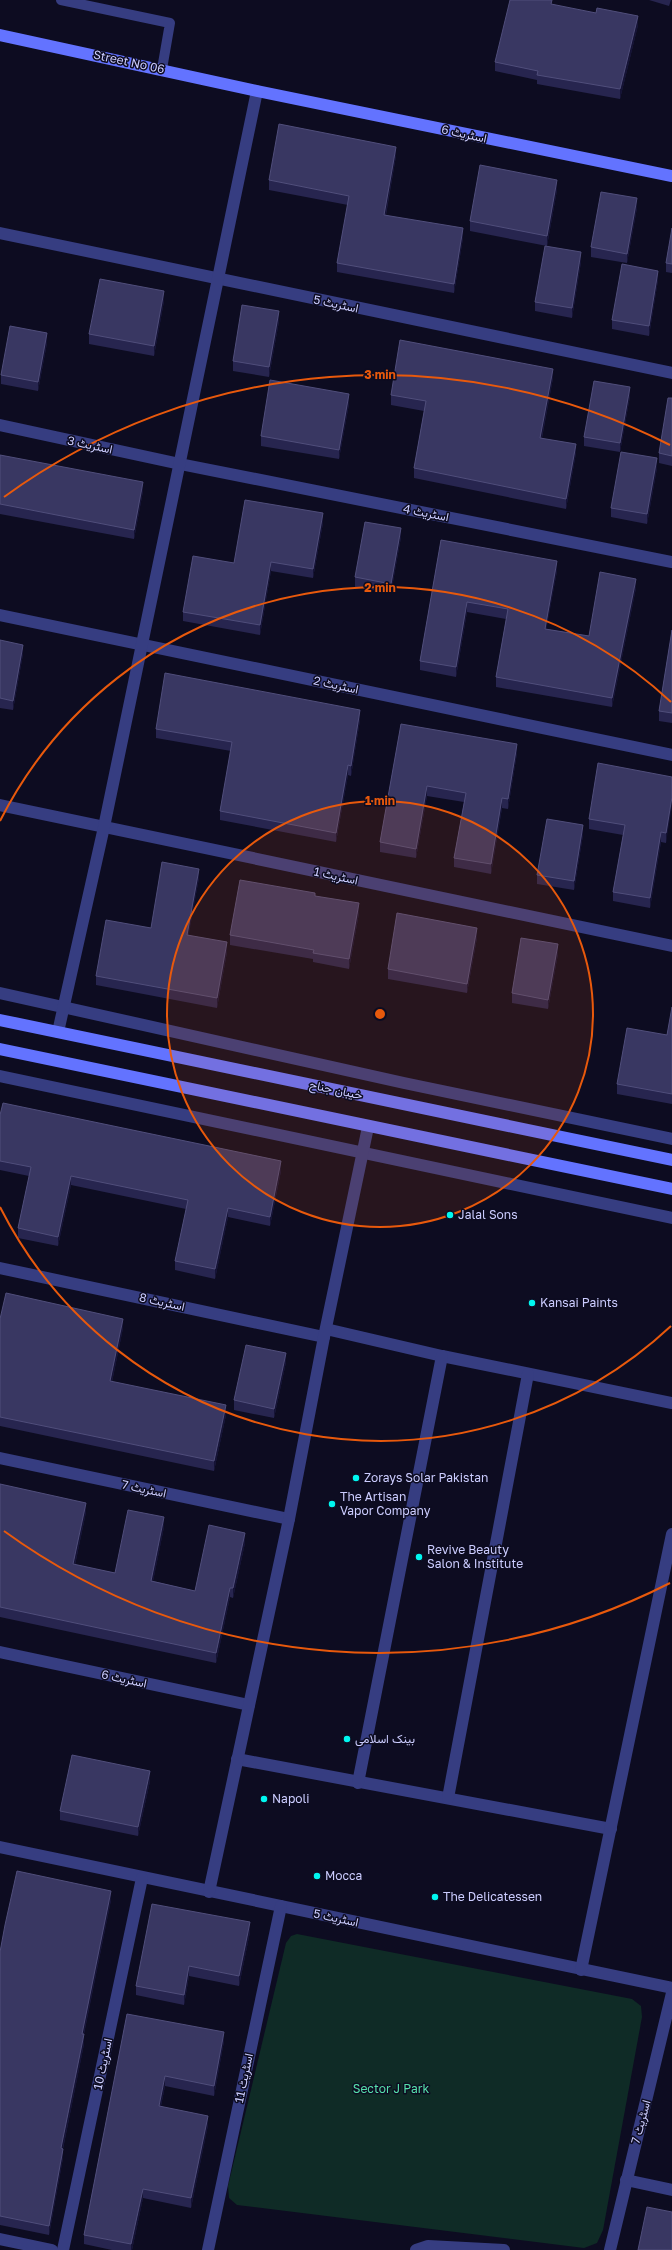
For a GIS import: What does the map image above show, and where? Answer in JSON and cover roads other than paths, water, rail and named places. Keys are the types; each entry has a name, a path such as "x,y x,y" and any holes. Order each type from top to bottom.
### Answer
{"main road":[{"name":"Street No 06","path":"0,35 162,69 257,91"},
{"name":"اسٹریٹ 6","path":"257,91 672,176"},
{"name":"خیبان جناح","path":"0,1020 672,1160"},
{"path":"0,1049 368,1127 672,1189"}],"street":[{"path":"58,1032 104,827 257,91"},
{"name":"اسٹریٹ 5","path":"0,233 672,373"},
{"name":"اسٹریٹ 3","path":"0,425 180,464"},
{"name":"اسٹریٹ 4","path":"180,464 672,562"},
{"name":"اسٹریٹ 2","path":"0,615 672,755"},
{"name":"اسٹریٹ 1","path":"0,806 672,946"},
{"path":"0,993 64,1006 404,1084 672,1138"},
{"path":"0,1076 672,1218"},
{"path":"209,1892 289,1519 325,1333 368,1127"},
{"name":"اسٹریٹ 8","path":"0,1268 672,1403"},
{"path":"358,1783 442,1356"},
{"path":"448,1798 528,1374"},
{"name":"اسٹریٹ 7","path":"0,1458 289,1519"},
{"path":"581,1970 672,1534"},
{"name":"اسٹریٹ 6","path":"0,1652 249,1705"},
{"path":"237,1759 358,1783 448,1798 611,1829"},
{"name":"اسٹریٹ 5","path":"1,1851 280,1906 672,1988"},
{"name":"اسٹریٹ 10","path":"63,2250 142,1878"},
{"name":"اسٹریٹ 11","path":"208,2250 280,1906"},
{"name":"اسٹریٹ 7","path":"610,2250 672,1993"},
{"path":"626,2180 672,2190"},
{"path":"0,2239 52,2250"},
{"path":"416,2250 428,2246 504,2250"}],"lane":[{"path":"61,0 170,23 162,69"}],"place":[{"name":"Jalal Sons","path":"450,1215"},
{"name":"Kansai Paints","path":"532,1303"},
{"name":"Zorays Solar Pakistan","path":"356,1478"},
{"name":"The Artisan Vapor Company","path":"332,1504"},
{"name":"Revive Beauty Salon & Institute","path":"419,1557"},
{"name":"بینک اسلامی","path":"347,1739"},
{"name":"Napoli","path":"264,1799"},
{"name":"Mocca","path":"317,1876"},
{"name":"The Delicatessen","path":"435,1897"}],"park label":[{"name":"Sector J Park","path":"391,2089"}]}
